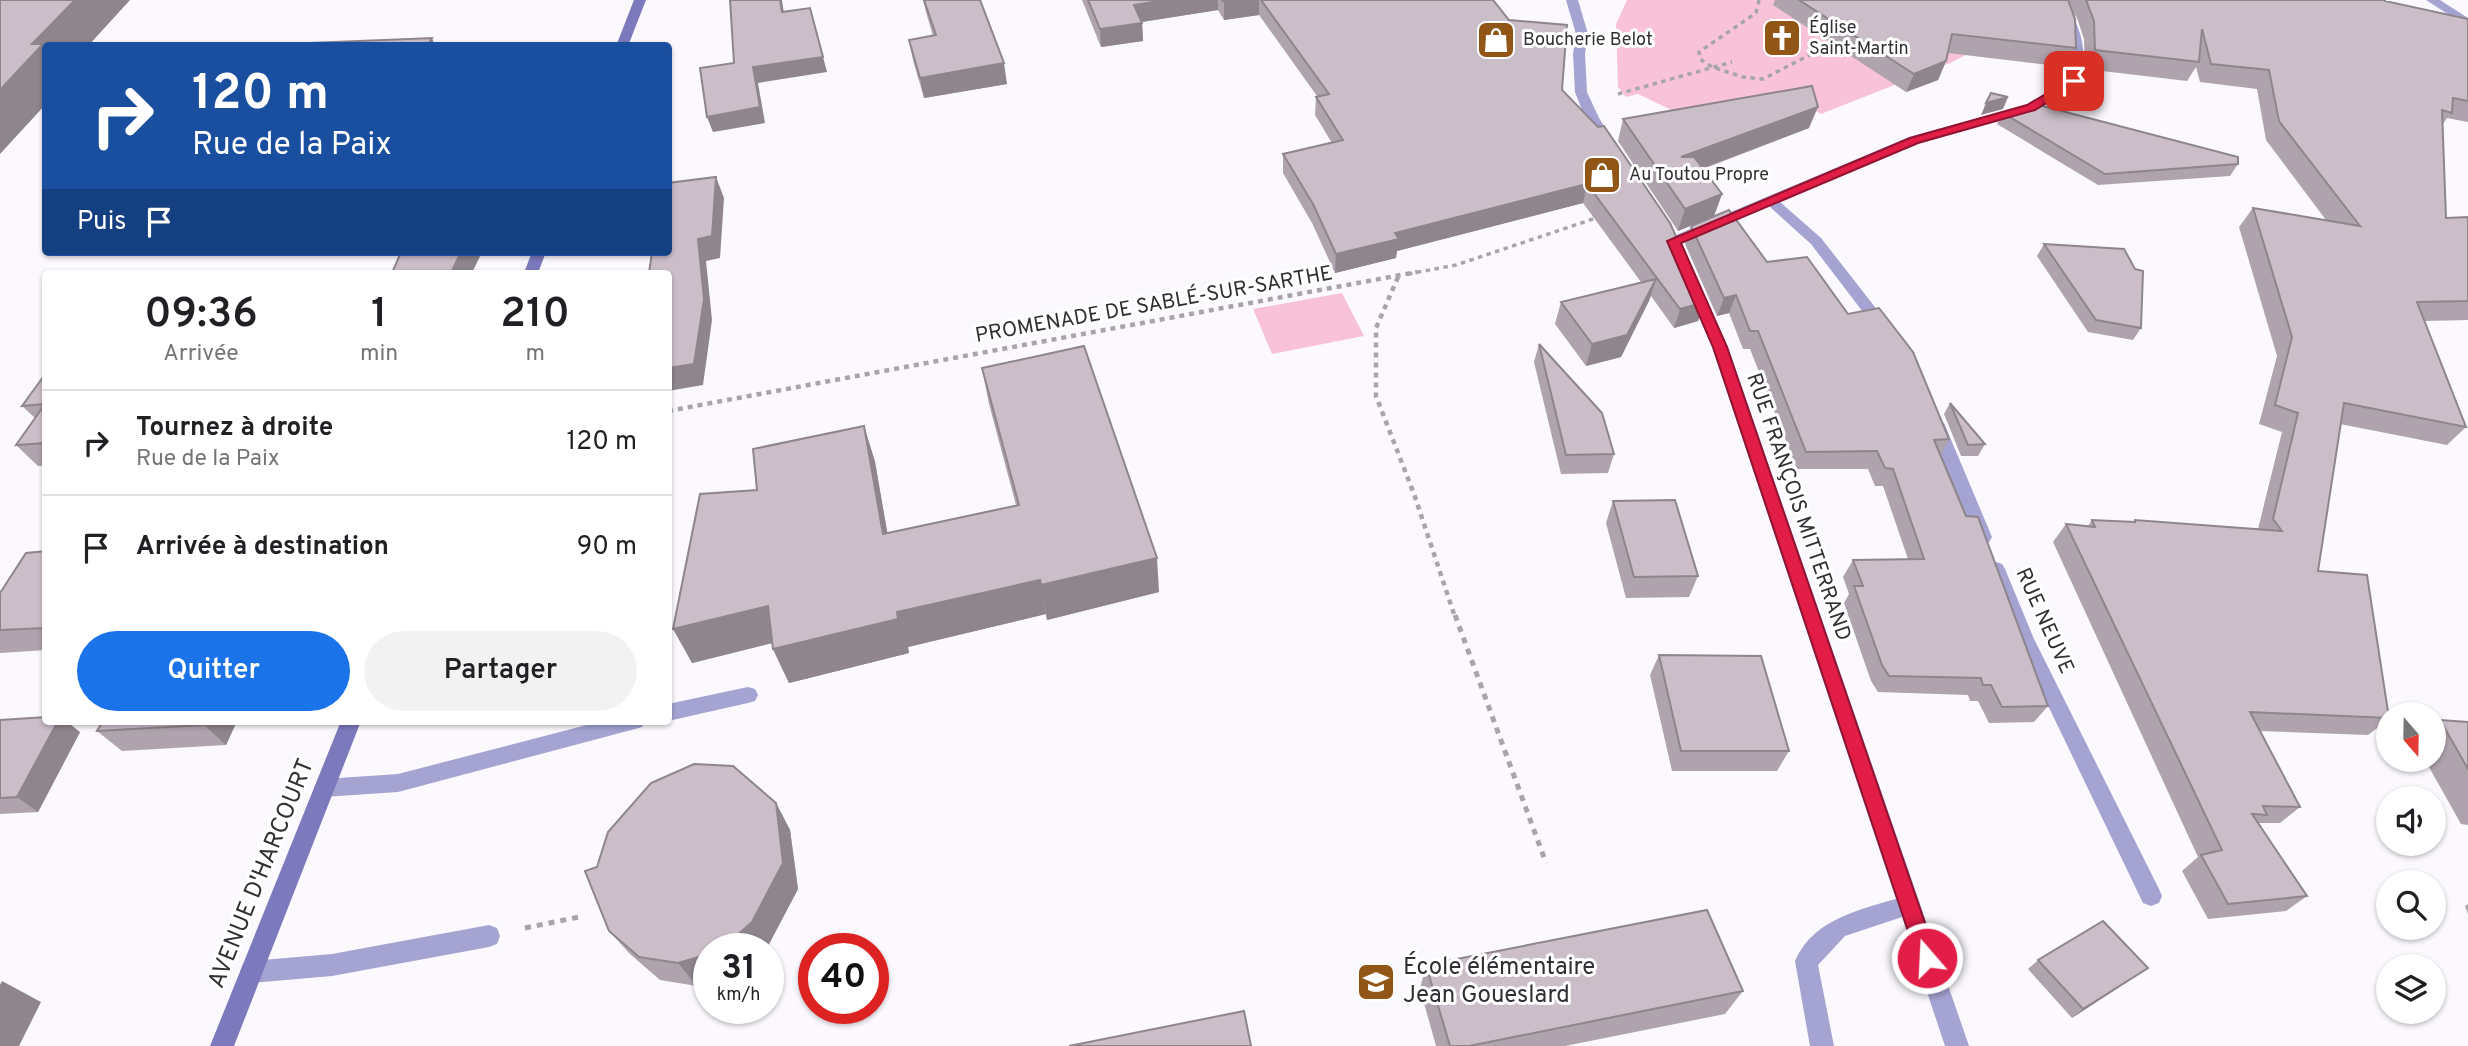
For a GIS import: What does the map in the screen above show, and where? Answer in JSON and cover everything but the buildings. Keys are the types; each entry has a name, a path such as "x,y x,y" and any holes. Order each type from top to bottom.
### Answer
{"main road":[{"path":"624,42 640,0"},
{"name":"AVENUE D'HARCOURT","path":"222,1046 349,725"}],"street":[{"path":"1572,0 1581,34 1581,92 1592,118 1620,161"},
{"path":"1897,346 1816,241 1771,201 1914,140 2031,108 2074,81 2078,34 2068,13 2056,0"},
{"path":"2432,0 2468,23"},
{"name":"RUE FRANÇOIS MITTERRAND","path":"1771,201 1676,247 1720,347 1957,1046"},
{"name":"RUE NEUVE","path":"1929,406 2025,639 2151,896"},
{"path":"672,712 748,695"},
{"path":"324,788 398,783 620,725"},
{"path":"1822,1046 1806,961 1838,928 1909,905"},
{"path":"251,972 332,965 489,936"}],"path":[{"path":"1759,0 1756,13 1699,52 1700,59 1712,67 1742,77 1763,79 1825,47 1853,49"},
{"path":"1615,94 1732,62"},
{"name":"PROMENADE DE SABLÉ-SUR-SARTHE","path":"672,410 1398,277 1455,265 1608,214"},
{"path":"1398,277 1376,328 1376,396 1414,494 1470,661 1546,863"},
{"path":"489,936 579,917"}],"shaded area":[{"path":"1627,0 1915,0 1979,48 1950,63 1821,114 1796,100 1686,117 1638,94 1626,97 1618,87 1616,24"},
{"path":"1342,293 1364,336 1272,354 1253,309"}],"place":[{"name":"Église Saint-Martin","path":"1782,38"},
{"name":"Boucherie Belot","path":"1496,40"},
{"name":"Au Toutou Propre","path":"1602,175"},
{"name":"École élémentaire Jean Goueslard","path":"1376,982"}],"route":[{"path":"1927,958 1720,347 1674,241 1914,140 2031,108 2074,81"}]}
